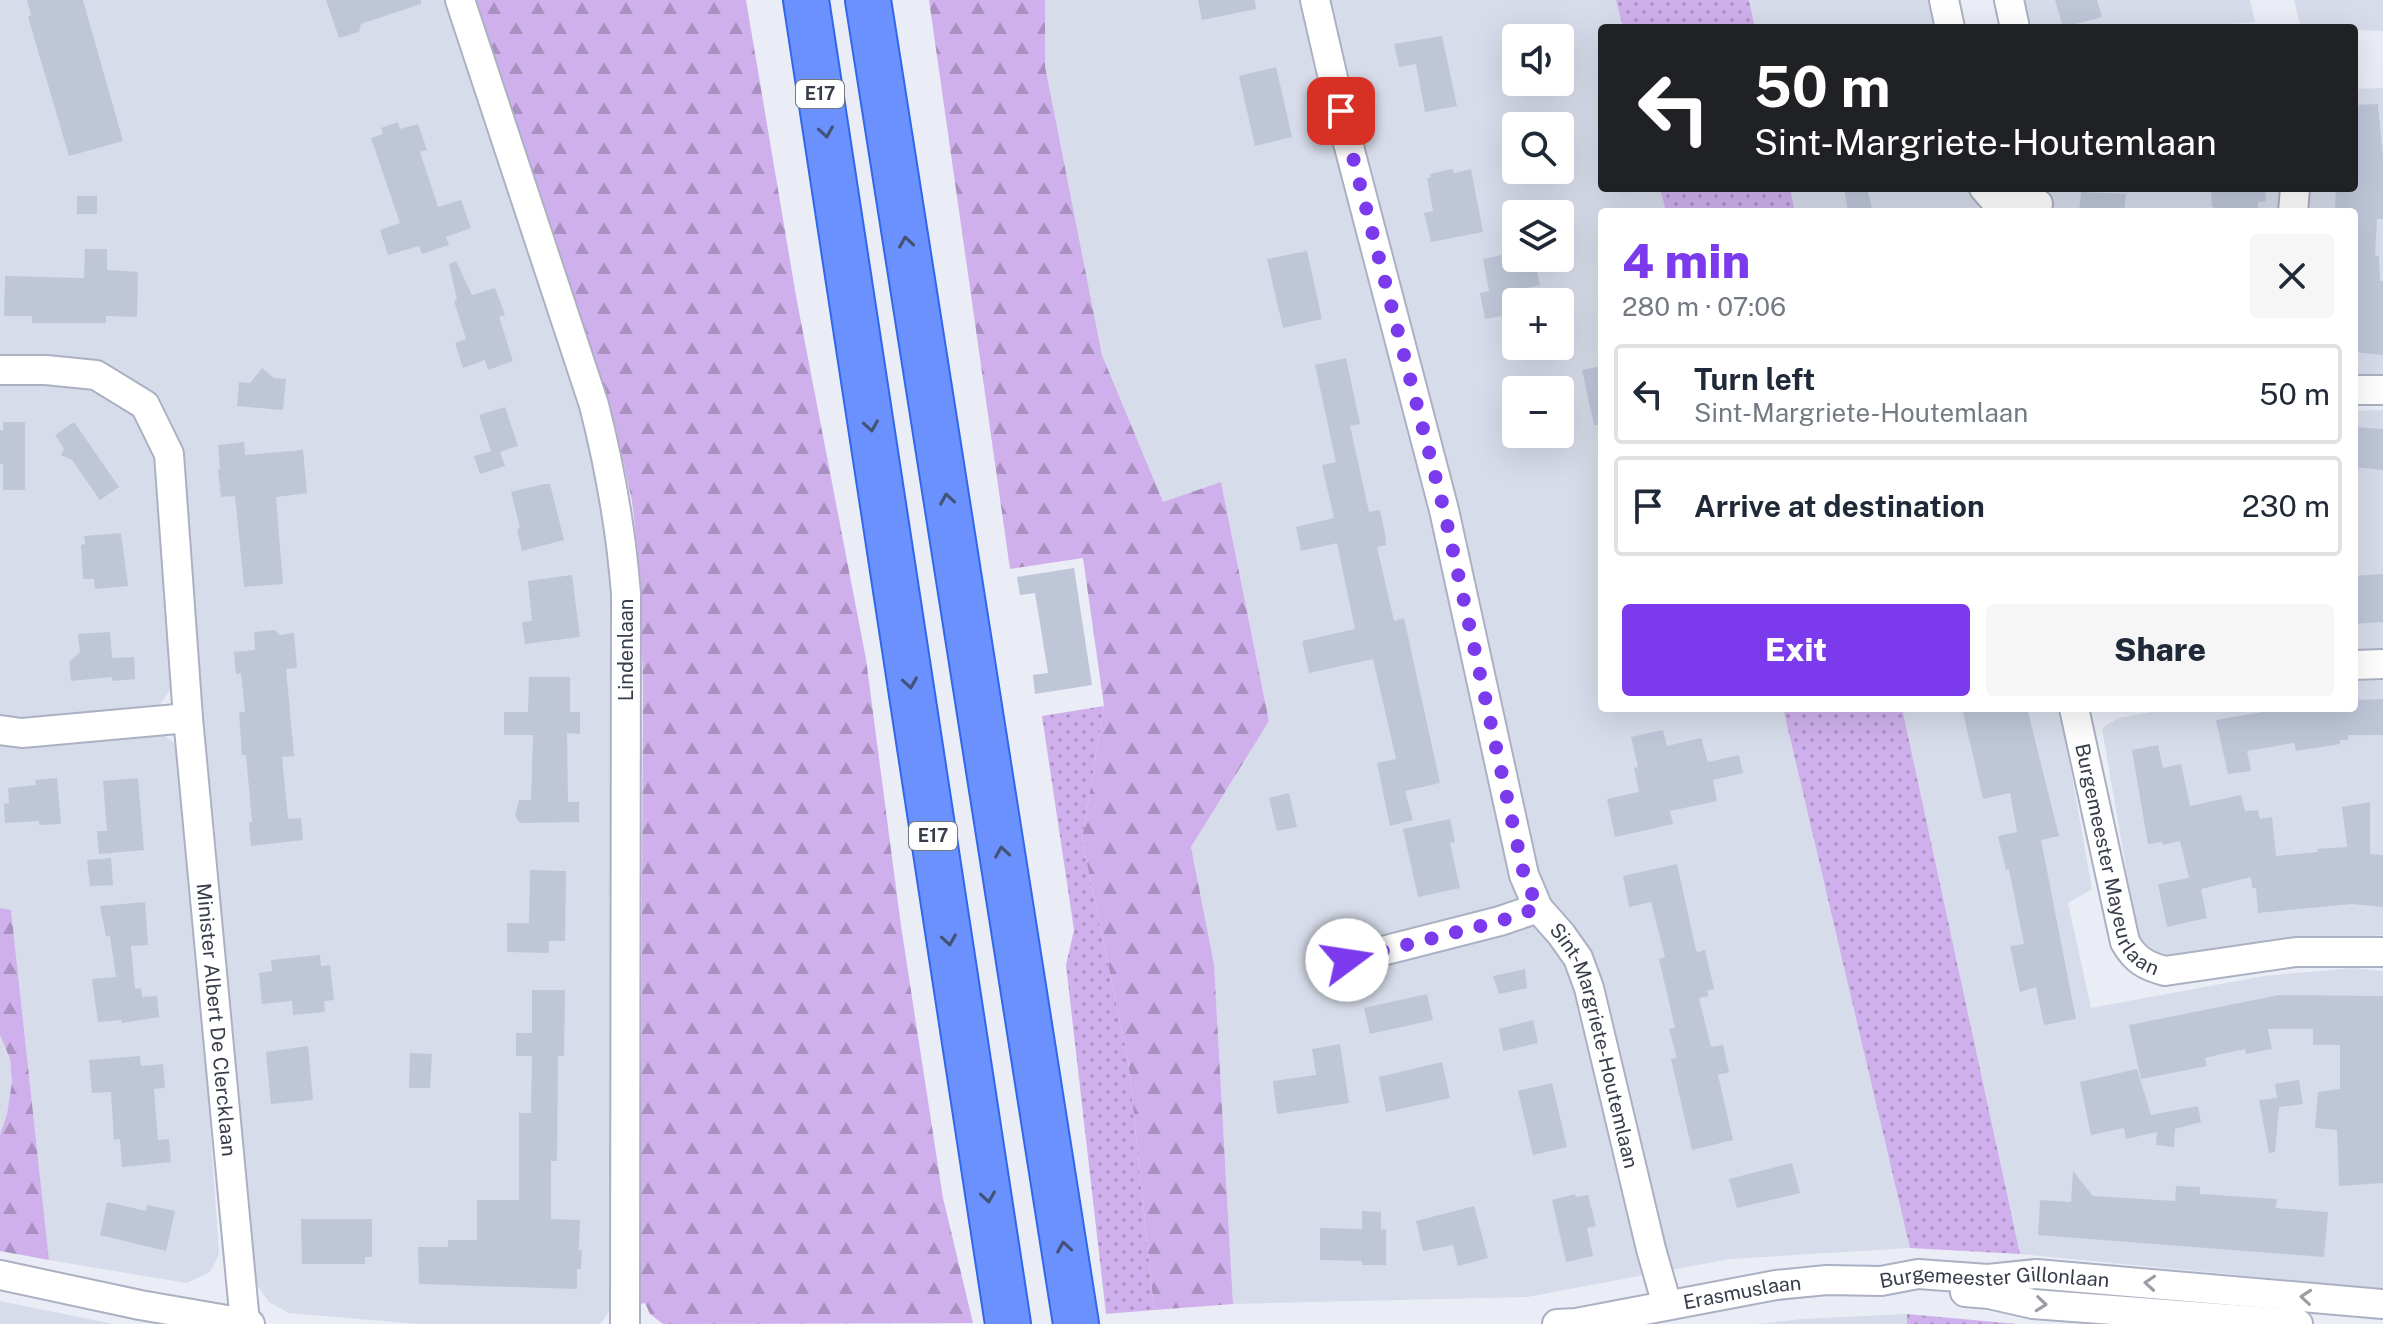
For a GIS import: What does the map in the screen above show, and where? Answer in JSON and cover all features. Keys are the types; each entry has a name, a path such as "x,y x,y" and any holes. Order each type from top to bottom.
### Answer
{"highway":[{"name":"E17","path":"806,0 1008,1324"},
{"path":"868,0 1076,1324"}],"street":[{"name":"Lindenlaan","path":"460,0 594,405 621,529 626,594 625,1324"},
{"name":"Sint-Margriete-Houtemlaan","path":"1315,0 1347,139 1444,510 1524,875 1538,908 1578,958 1589,988 1647,1234 1679,1310"},
{"path":"1944,0 1949,24"},
{"path":"2009,0 2014,24"},
{"path":"1987,192 1996,202 2037,201"},
{"name":"Minister Albert De Clercklaan","path":"0,370 96,375 145,405 169,454 188,718 248,1324"},
{"path":"2358,390 2383,390"},
{"path":"2358,665 2383,664"},
{"name":"Burgemeester Mayeurlaan","path":"2075,712 2125,942 2132,954 2147,967 2165,971 2296,952 2383,952"},
{"path":"0,730 22,733 188,718"},
{"path":"1347,960 1500,921 1538,908"},
{"name":"Burgemeester Gillonlaan","path":"1881,1281 1918,1274 1988,1279 2036,1274 2383,1304"},
{"path":"0,1275 248,1324"},
{"name":"Erasmuslaan","path":"1557,1324 1679,1310 1776,1285 1827,1280 1881,1281"},
{"name":"Burgemeester Gillonlaan","path":"1881,1281 1989,1294 2033,1304 2298,1324"},
{"path":"2227,1321 2228,1289"}],"shaded area":[{"path":"0,0 446,0 571,377 595,457 606,508 615,607 614,1073 611,1301 609,1312 600,1324 419,1324 289,1313 269,1302 252,1278 217,857 177,439 163,405 113,368 82,361 0,361"},
{"path":"1045,0 1616,0 1622,24 1598,24 1598,192 1661,192 1665,208 1598,208 1598,712 1784,712 1910,1248 1730,1259 1527,1297 1233,1304 1214,964 1191,847 1269,720 1221,483 1163,503 1102,355 1045,66"},
{"path":"1749,0 1934,0 1939,24 1754,24"},
{"path":"2023,0 2250,0 2255,22 2229,24 2030,24"},
{"path":"2294,0 2383,0 2383,31 2358,30 2358,24 2300,24"},
{"path":"2383,88 2383,381 2358,379 2358,208 2304,208 2305,192 2358,192 2358,89"},
{"path":"1791,192 1975,192 1978,208 1794,208"},
{"path":"2049,192 2283,192 2283,208 2049,208"},
{"path":"0,385 49,385 99,391 130,409 152,441 156,454 173,685 158,708 0,720"},
{"path":"2383,410 2383,656 2358,659 2358,411"},
{"path":"2383,680 2383,935 2218,951 2177,958 2155,955 2138,938 2102,728 2119,718 2151,712 2358,712 2358,681"},
{"path":"1903,712 2061,712 2092,889 2068,903 2091,1008 2264,976 2353,968 2383,971 2383,1289 2020,1254"},
{"path":"159,732 178,745 203,1024 219,1254 210,1272 187,1283 49,1260 11,911 0,908 0,742"},
{"path":"0,1035 10,1060 12,1082 0,1135"},
{"path":"0,1301 113,1324 0,1324"},
{"path":"1907,1314 1907,1324 1758,1324 1802,1319"}],"green space":[{"path":"475,0 746,0 796,296 866,659 901,926 943,1198 973,1323 663,1324 650,1314 645,1303 640,1304 643,685 640,574 632,501 615,425"},
{"path":"929,0 1045,0 1045,66 1102,355 1163,502 1221,482 1269,721 1191,847 1214,964 1233,1304 1154,1310 1128,1059 1082,840 1104,706 1083,558 1010,569"},
{"path":"1616,0 1749,0 1754,24 1622,24"},
{"path":"1661,192 1791,192 1794,208 1665,208"},
{"path":"1104,706 1082,840 1128,1059 1154,1310 1106,1314 1066,965 1074,930 1042,716"},
{"path":"1784,712 1903,712 2020,1254 1910,1248"},
{"path":"0,908 11,910 49,1260 0,1251 0,1135 12,1082 10,1059 0,1035"},
{"path":"1907,1314 2017,1324 1907,1324"}],"building":[{"path":"27,0 83,0 123,141 69,156 28,17 31,15"},
{"path":"326,0 421,0 421,4 361,24 359,32 339,38"},
{"path":"1198,0 1255,0 1256,9 1202,20"},
{"path":"2055,0 2097,0 2102,17 2062,24"},
{"path":"1442,36 1457,106 1425,112 1416,64 1399,67 1394,44"},
{"path":"1276,67 1292,137 1255,146 1239,76"},
{"path":"2378,104 2383,159 2383,219 2377,219 2375,256 2379,256 2380,281 2383,281 2383,355 2358,352 2358,208 2335,208 2336,192 2358,192 2358,105"},
{"path":"398,122 400,129 418,124 427,150 420,152 438,207 461,200 471,228 446,237 449,245 422,254 419,246 388,255 380,230 400,223 371,138 383,134 381,128"},
{"path":"1452,169 1454,173 1471,169 1483,232 1431,242 1424,213 1433,211 1427,178 1431,177 1430,174"},
{"path":"1845,192 1868,192 1872,208 1847,208"},
{"path":"2081,192 2126,194 2124,208 2079,208"},
{"path":"2211,192 2265,192 2266,201 2258,202 2258,208 2212,207"},
{"path":"77,196 97,196 97,214 77,214"},
{"path":"85,249 107,249 107,270 138,272 137,317 106,316 106,323 32,323 32,316 4,316 5,276 84,278"},
{"path":"1307,251 1322,319 1283,328 1267,259"},
{"path":"1502,255 1502,272 1537,272 1540,285 1502,288 1502,316 1485,319 1480,293 1489,291 1483,259"},
{"path":"456,261 472,295 495,288 505,315 499,317 513,361 488,370 485,360 463,368 455,343 466,339 454,301 457,300 449,264"},
{"path":"1346,358 1360,424 1350,426 1369,512 1380,510 1386,545 1377,547 1394,621 1404,618 1440,783 1405,791 1413,820 1390,826 1377,763 1396,759 1373,659 1309,673 1302,641 1355,629 1337,543 1301,551 1296,527 1334,518 1322,465 1336,462 1315,365"},
{"path":"1598,367 1598,425 1594,425 1582,370"},
{"path":"262,368 274,378 286,379 283,410 237,406 239,382 250,383"},
{"path":"505,407 518,446 500,452 505,466 480,474 474,456 491,451 479,415"},
{"path":"3,422 25,422 25,490 3,490 0,430 3,430"},
{"path":"74,422 119,487 100,500 72,460 61,455 64,449 55,435"},
{"path":"2358,427 2383,429 2383,470 2358,467"},
{"path":"244,442 245,455 303,450 307,493 276,497 283,584 244,587 235,496 221,497 218,445"},
{"path":"550,484 564,540 522,551 511,492"},
{"path":"121,533 128,586 95,589 94,579 83,579 81,545 85,544 84,536"},
{"path":"1074,568 1092,685 1035,694 1033,675 1048,673 1035,593 1020,595 1017,577"},
{"path":"2383,574 2383,622 2358,624 2358,576"},
{"path":"572,575 580,637 525,644 522,622 532,621 528,581"},
{"path":"275,630 280,635 294,633 297,668 286,669 294,756 282,757 288,819 301,818 303,840 251,846 246,755 242,755 239,712 245,712 241,673 236,674 234,652 255,650 254,632"},
{"path":"110,632 112,658 134,657 135,679 113,681 112,677 71,681 69,662 80,652 78,634"},
{"path":"529,677 570,677 570,712 580,712 580,734 567,733 568,802 579,802 579,822 520,823 515,816 519,800 531,800 533,735 504,735 504,712 528,712"},
{"path":"2383,699 2383,735 2348,735 2348,740 2340,740 2340,744 2296,751 2294,743 2247,751 2251,771 2228,774 2216,720 2262,712 2358,712 2358,700"},
{"path":"1963,712 2028,712 2059,836 2041,840 2076,1019 2044,1025 2036,987 2020,992 2010,946 2024,944 2009,869 2006,870 1998,836 2017,832 2010,793 1983,799"},
{"path":"1663,730 1667,746 1701,738 1708,762 1739,755 1743,773 1713,780 1717,801 1670,811 1673,824 1615,837 1607,799 1639,792 1634,768 1638,767 1631,737"},
{"path":"2158,745 2163,768 2181,764 2190,806 2241,795 2245,811 2258,810 2260,819 2272,817 2276,856 2347,847 2342,807 2370,802 2370,854 2383,855 2383,907 2352,904 2258,913 2256,888 2252,888 2251,877 2201,889 2207,918 2167,927 2158,884 2189,878 2180,841 2148,844 2132,750"},
{"path":"57,778 61,824 39,825 39,821 5,823 4,804 9,803 8,788 36,785 35,780"},
{"path":"138,778 144,850 99,854 97,831 107,831 103,781"},
{"path":"1289,793 1297,827 1277,831 1269,798"},
{"path":"1450,819 1455,842 1450,843 1460,888 1418,897 1403,829"},
{"path":"111,858 113,885 90,886 87,860"},
{"path":"1677,864 1696,950 1705,950 1714,989 1707,991 1709,996 1699,998 1711,1047 1723,1045 1729,1072 1718,1075 1733,1140 1692,1150 1671,1059 1677,1058 1669,1029 1675,1028 1659,959 1665,957 1651,902 1629,907 1623,876"},
{"path":"530,870 566,871 565,941 549,941 549,953 507,952 507,923 529,923"},
{"path":"145,902 148,945 131,946 135,989 141,988 142,997 157,996 159,1017 122,1023 121,1020 98,1022 92,979 116,977 110,936 106,936 100,906"},
{"path":"320,955 321,966 330,965 334,1000 324,1001 325,1012 293,1015 292,1001 262,1004 259,973 272,971 271,960"},
{"path":"1525,969 1527,988 1499,994 1493,976"},
{"path":"532,990 565,990 564,1056 558,1056 557,1161 551,1161 551,1219 580,1220 579,1250 582,1250 581,1269 577,1269 577,1289 419,1284 418,1247 448,1247 448,1240 477,1240 477,1200 519,1200 519,1113 531,1113 532,1056 516,1056 516,1033 532,1033"},
{"path":"1427,994 1433,1020 1370,1034 1364,1008"},
{"path":"2279,995 2383,996 2383,1183 2339,1186 2337,1130 2315,1128 2318,1092 2340,1089 2340,1045 2313,1045 2313,1029 2268,1029 2272,1049 2246,1054 2245,1049 2226,1053 2205,1058 2207,1066 2141,1079 2129,1025"},
{"path":"1533,1020 1538,1043 1503,1051 1499,1029"},
{"path":"1340,1044 1349,1103 1277,1114 1273,1081 1316,1075 1312,1049"},
{"path":"308,1046 313,1100 271,1104 266,1052"},
{"path":"410,1053 432,1054 430,1088 409,1088"},
{"path":"140,1056 141,1066 163,1064 165,1088 154,1089 158,1140 169,1139 171,1162 122,1167 120,1139 114,1140 111,1092 92,1093 89,1060"},
{"path":"1442,1062 1450,1098 1386,1112 1379,1077"},
{"path":"2137,1069 2151,1115 2198,1106 2201,1122 2175,1129 2174,1147 2156,1145 2157,1132 2126,1139 2124,1128 2091,1135 2080,1082"},
{"path":"2299,1080 2303,1104 2279,1107 2275,1152 2269,1153 2259,1100 2277,1098 2275,1084"},
{"path":"1552,1083 1567,1147 1533,1155 1518,1091"},
{"path":"1792,1163 1800,1193 1737,1208 1729,1179"},
{"path":"2073,1171 2093,1196 2175,1201 2176,1186 2200,1187 2200,1194 2277,1199 2276,1208 2328,1212 2324,1257 2038,1235 2040,1200 2071,1202"},
{"path":"1575,1194 1576,1197 1588,1195 1596,1226 1587,1228 1593,1256 1566,1262 1552,1200"},
{"path":"107,1202 146,1211 147,1205 175,1211 166,1251 100,1235"},
{"path":"1474,1206 1488,1258 1458,1266 1453,1245 1423,1251 1416,1221"},
{"path":"1362,1211 1381,1212 1381,1230 1386,1229 1386,1265 1320,1260 1320,1228 1362,1229"},
{"path":"301,1219 372,1219 372,1257 365,1257 365,1264 302,1264"}],"route":[{"path":"1341,111 1444,510 1524,875 1538,908 1500,921 1347,960"}]}
